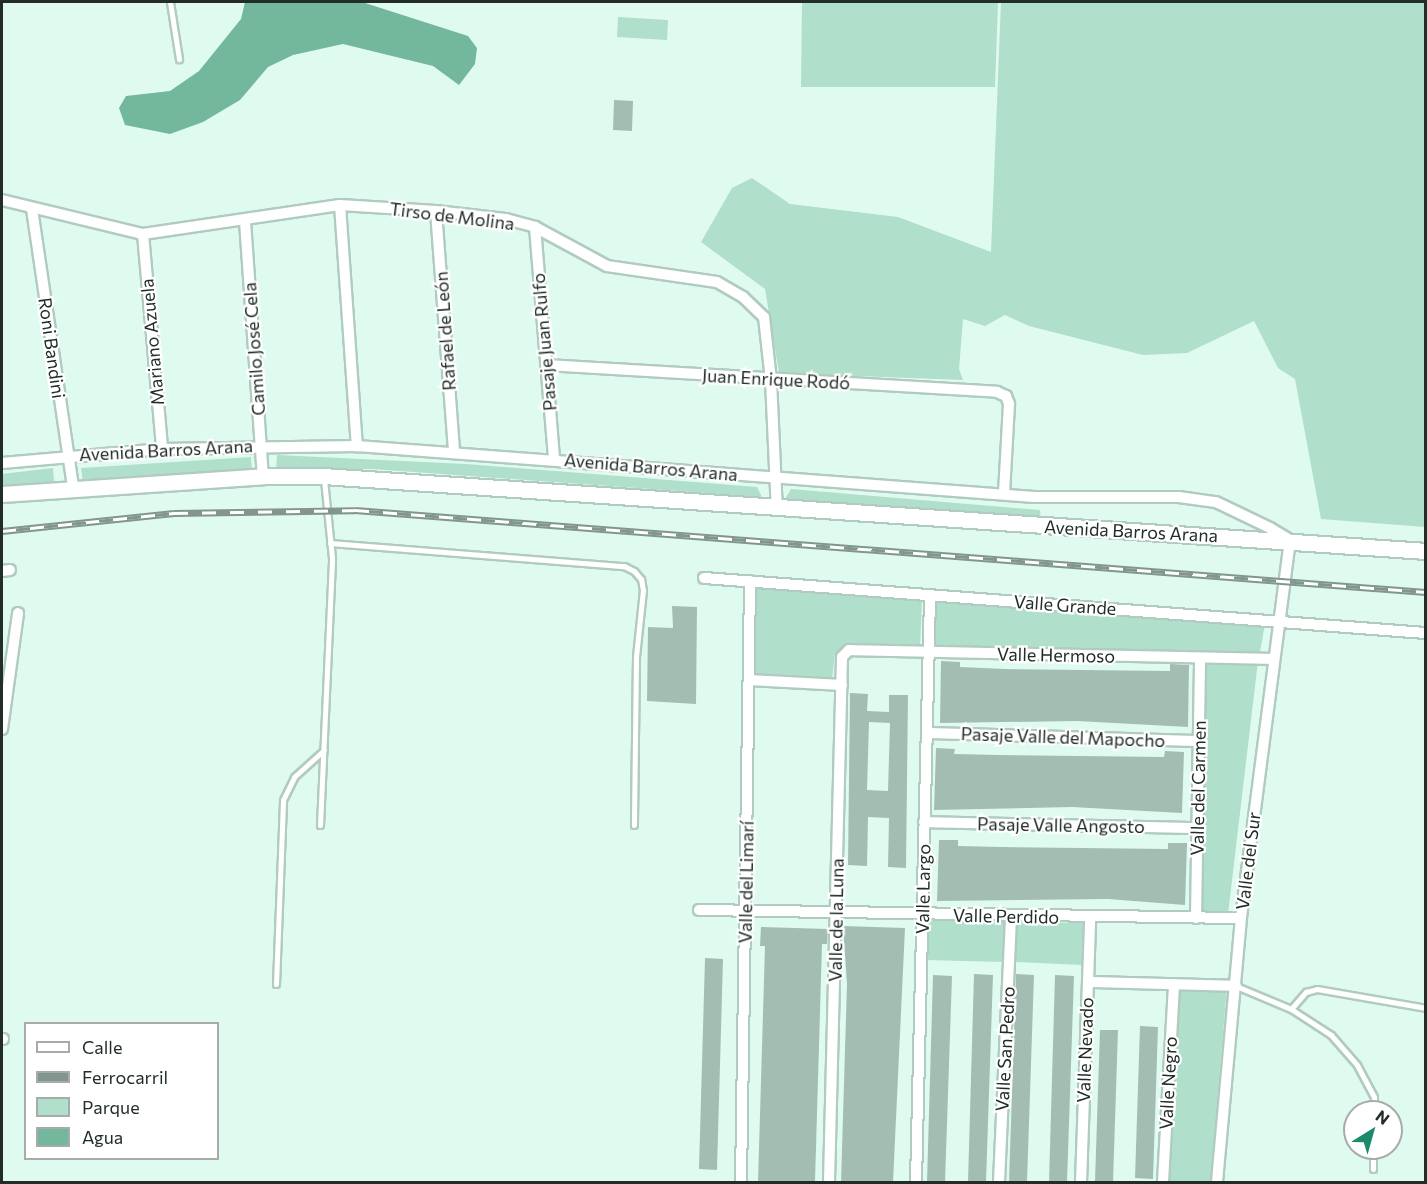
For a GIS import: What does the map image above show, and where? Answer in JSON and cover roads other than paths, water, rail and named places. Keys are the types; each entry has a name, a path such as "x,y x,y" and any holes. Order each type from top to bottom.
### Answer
{"main road":[{"name":"Avenida Barros Arana","path":"2,494 263,476 323,476 777,510 1290,540 1425,551"}],"street":[{"name":"Tirso de Molina","path":"2,200 143,234 245,221 340,205 436,211 506,219 535,227 607,266 717,282 730,288 764,317 771,380 777,510"},
{"path":"340,205 357,446"},
{"name":"Roni Bandini","path":"32,209 73,488"},
{"name":"Rafael de León","path":"436,211 454,451"},
{"name":"Camilo José Cela","path":"245,221 263,476"},
{"name":"Pasaje Juan Rulfo","path":"535,227 554,458"},
{"name":"Mariano Azuela","path":"143,234 162,449"},
{"name":"Juan Enrique Rodó","path":"546,365 997,392 1006,396 1009,404 1004,494"},
{"name":"Avenida Barros Arana","path":"2,463 68,455 261,445 357,446 454,451 1004,494 1199,499 1233,508 1290,540"},
{"name":"Valle del Sur","path":"1217,1182 1241,918 1272,659 1290,540"},
{"name":"Valle Grande","path":"704,578 1425,633"},
{"name":"Valle del Limarí","path":"741,1182 750,581"},
{"name":"Valle Largo","path":"916,1182 930,595"},
{"path":"2,729 4,696 18,613"},
{"name":"Valle Hermoso","path":"842,657 849,650 1272,659"},
{"name":"Valle de la Luna","path":"829,1182 842,657"},
{"name":"Valle del Carmen","path":"1196,918 1200,658"},
{"path":"749,680 842,684"},
{"name":"Pasaje Valle del Mapocho","path":"927,733 1199,741"},
{"name":"Pasaje Valle Angosto","path":"924,822 1197,828"},
{"name":"Valle Perdido","path":"699,910 1090,918 1241,918"},
{"name":"Valle San Pedro","path":"999,1182 1011,916"},
{"name":"Valle Nevado","path":"1081,1182 1090,918"},
{"path":"1088,982 1236,986"},
{"name":"Valle Negro","path":"1162,1182 1174,984"}],"lane":[{"path":"170,2 179,59"},
{"path":"320,825 330,543 323,476"},
{"path":"330,543 624,566 634,572 641,579 643,590 636,657 634,825"},
{"path":"276,984 283,800 294,777 324,750"},
{"path":"1236,986 1291,1009 1331,1035 1358,1065 1374,1100"},
{"path":"1291,1009 1306,992 1317,989 1425,1008"},
{"path":"1373,1160 1373,1169"}],"water":[{"path":"245,2 362,2 468,36 477,48 475,64 459,85 433,66 343,44 293,55 268,67 240,100 203,122 170,134 125,125 119,108 126,96 170,91 199,71 241,19"}],"railway":[{"path":"2,531 174,513 355,510 1426,592"}]}
